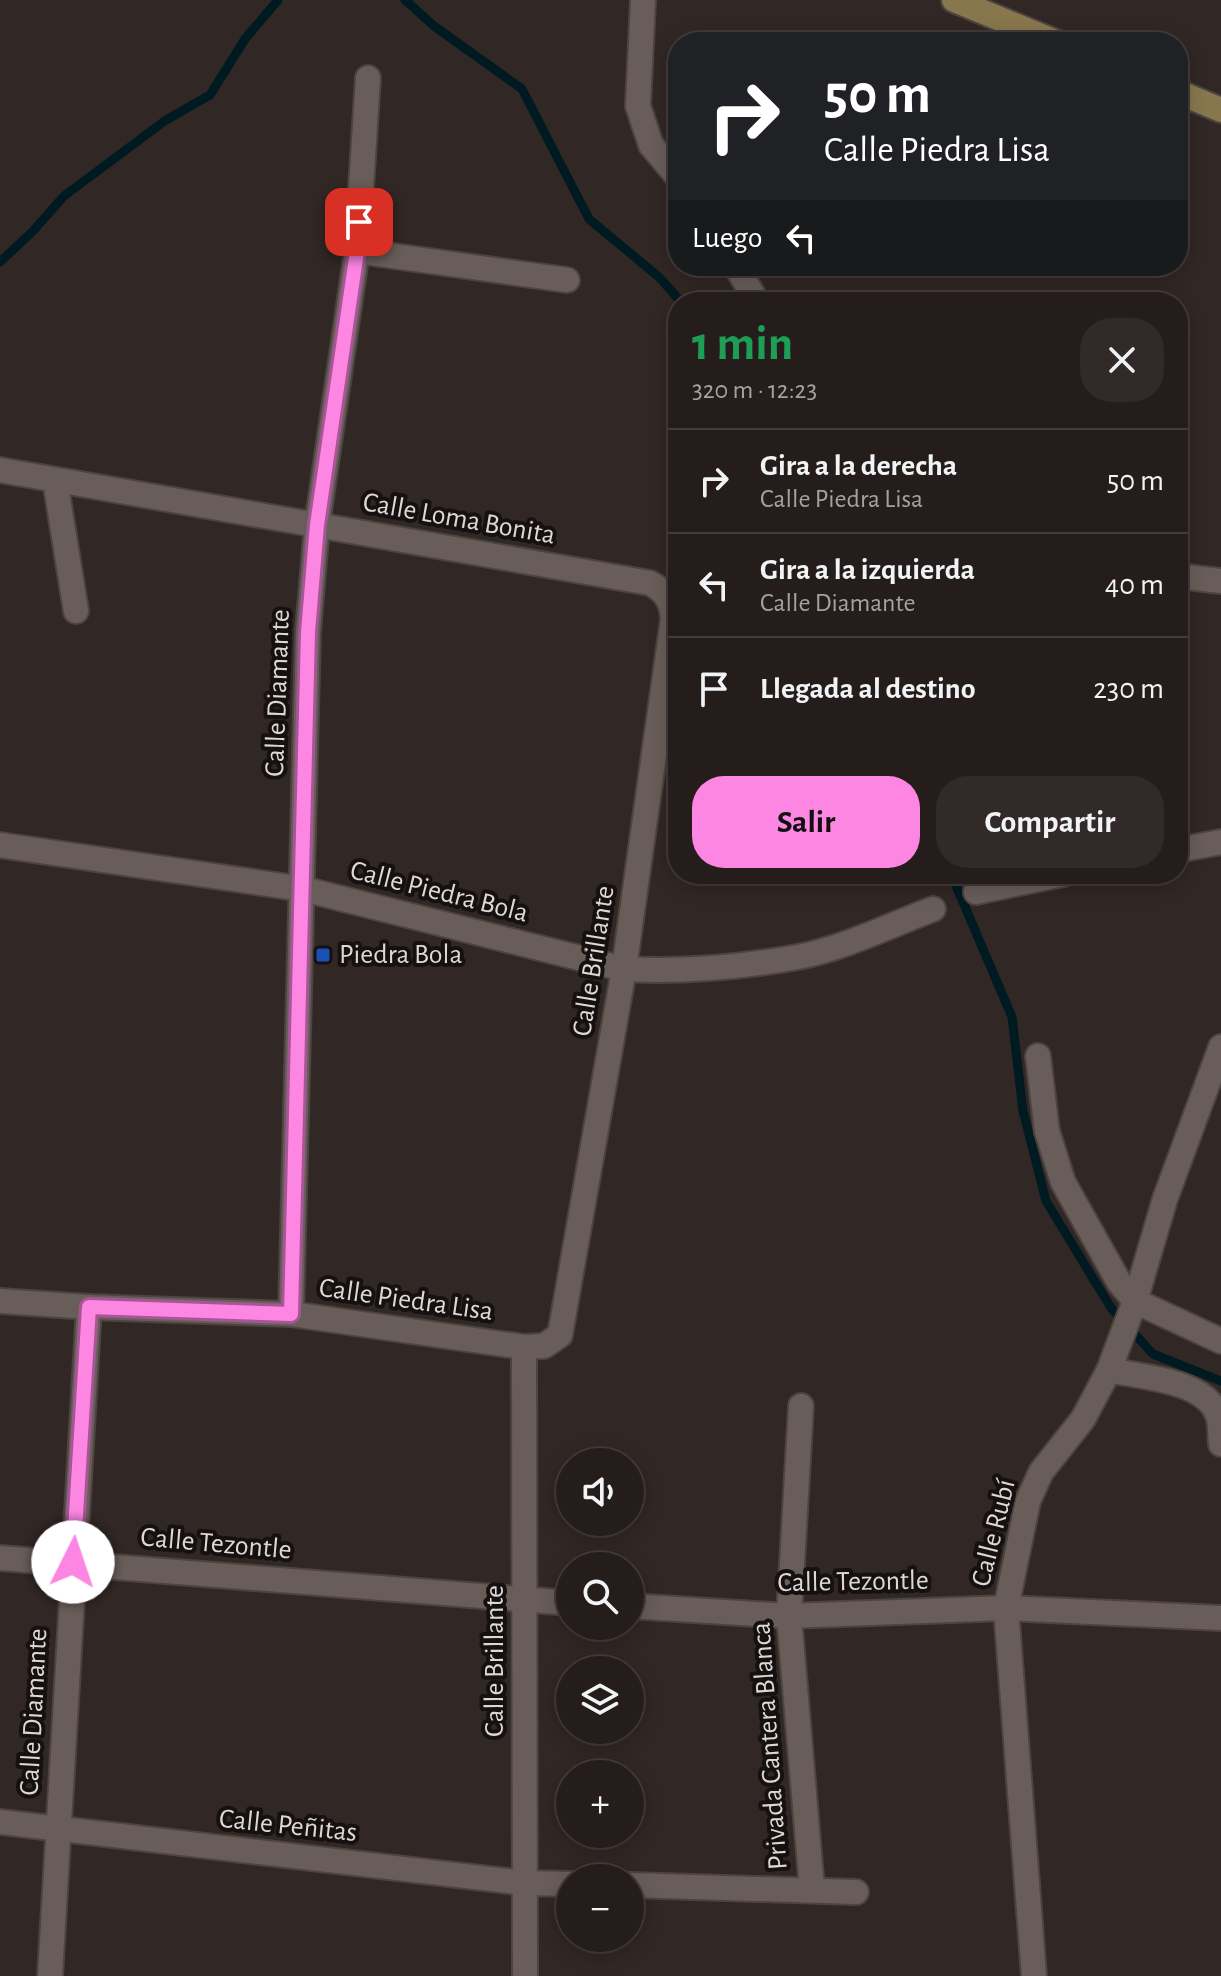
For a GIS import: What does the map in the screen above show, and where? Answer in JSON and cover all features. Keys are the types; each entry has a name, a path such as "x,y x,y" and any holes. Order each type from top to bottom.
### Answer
{"main road":[{"path":"954,0 1017,32"},
{"path":"1188,96 1221,110"}],"street":[{"path":"643,0 638,106 651,145 668,165"},
{"name":"Calle Diamante","path":"291,1314 308,632 317,525 357,251 368,78"},
{"path":"357,251 567,280"},
{"name":"Calle Loma Bonita","path":"0,470 650,583 668,596"},
{"path":"55,480 76,611"},
{"path":"1188,577 1221,581"},
{"name":"Calle Brillante","path":"560,1335 624,969 668,655"},
{"path":"1188,848 1221,842"},
{"name":"Calle Piedra Bola","path":"0,845 303,889 624,969 671,971 798,957 828,949 933,909"},
{"path":"976,892 1015,884"},
{"path":"1038,1056 1047,1131 1063,1182 1119,1282 1135,1301 1221,1341"},
{"name":"Calle Rubí","path":"1034,1976 1006,1608 1028,1501 1052,1457 1083,1419 1109,1370 1135,1301 1165,1199 1219,1056"},
{"name":"Calle Piedra Lisa","path":"0,1301 291,1314 524,1347 544,1346 560,1335"},
{"name":"Calle Diamante","path":"50,1976 89,1307"},
{"name":"Calle Brillante","path":"524,1347 525,1976"},
{"path":"1109,1370 1191,1388 1205,1396 1218,1414 1221,1444"},
{"name":"Privada Cantera Blanca","path":"801,1406 789,1616 812,1889"},
{"name":"Calle Tezontle","path":"0,1558 556,1602"},
{"name":"Calle Tezontle","path":"644,1607 789,1616 1006,1608 1221,1618"},
{"name":"Calle Peñitas","path":"0,1822 525,1883 556,1884"},
{"path":"644,1885 856,1892"}],"waterway":[{"path":"0,262 64,196 166,120 210,95 245,39 278,0"},
{"path":"405,0 434,26 522,89 589,219 660,278 672,292"},
{"path":"955,884 1012,1017 1023,1111 1046,1201 1111,1308 1153,1354 1221,1381"}],"place":[{"name":"Piedra Bola","path":"323,955"}],"route":[{"path":"73,1562 89,1307 291,1314 308,632 317,525 359,222"}]}
